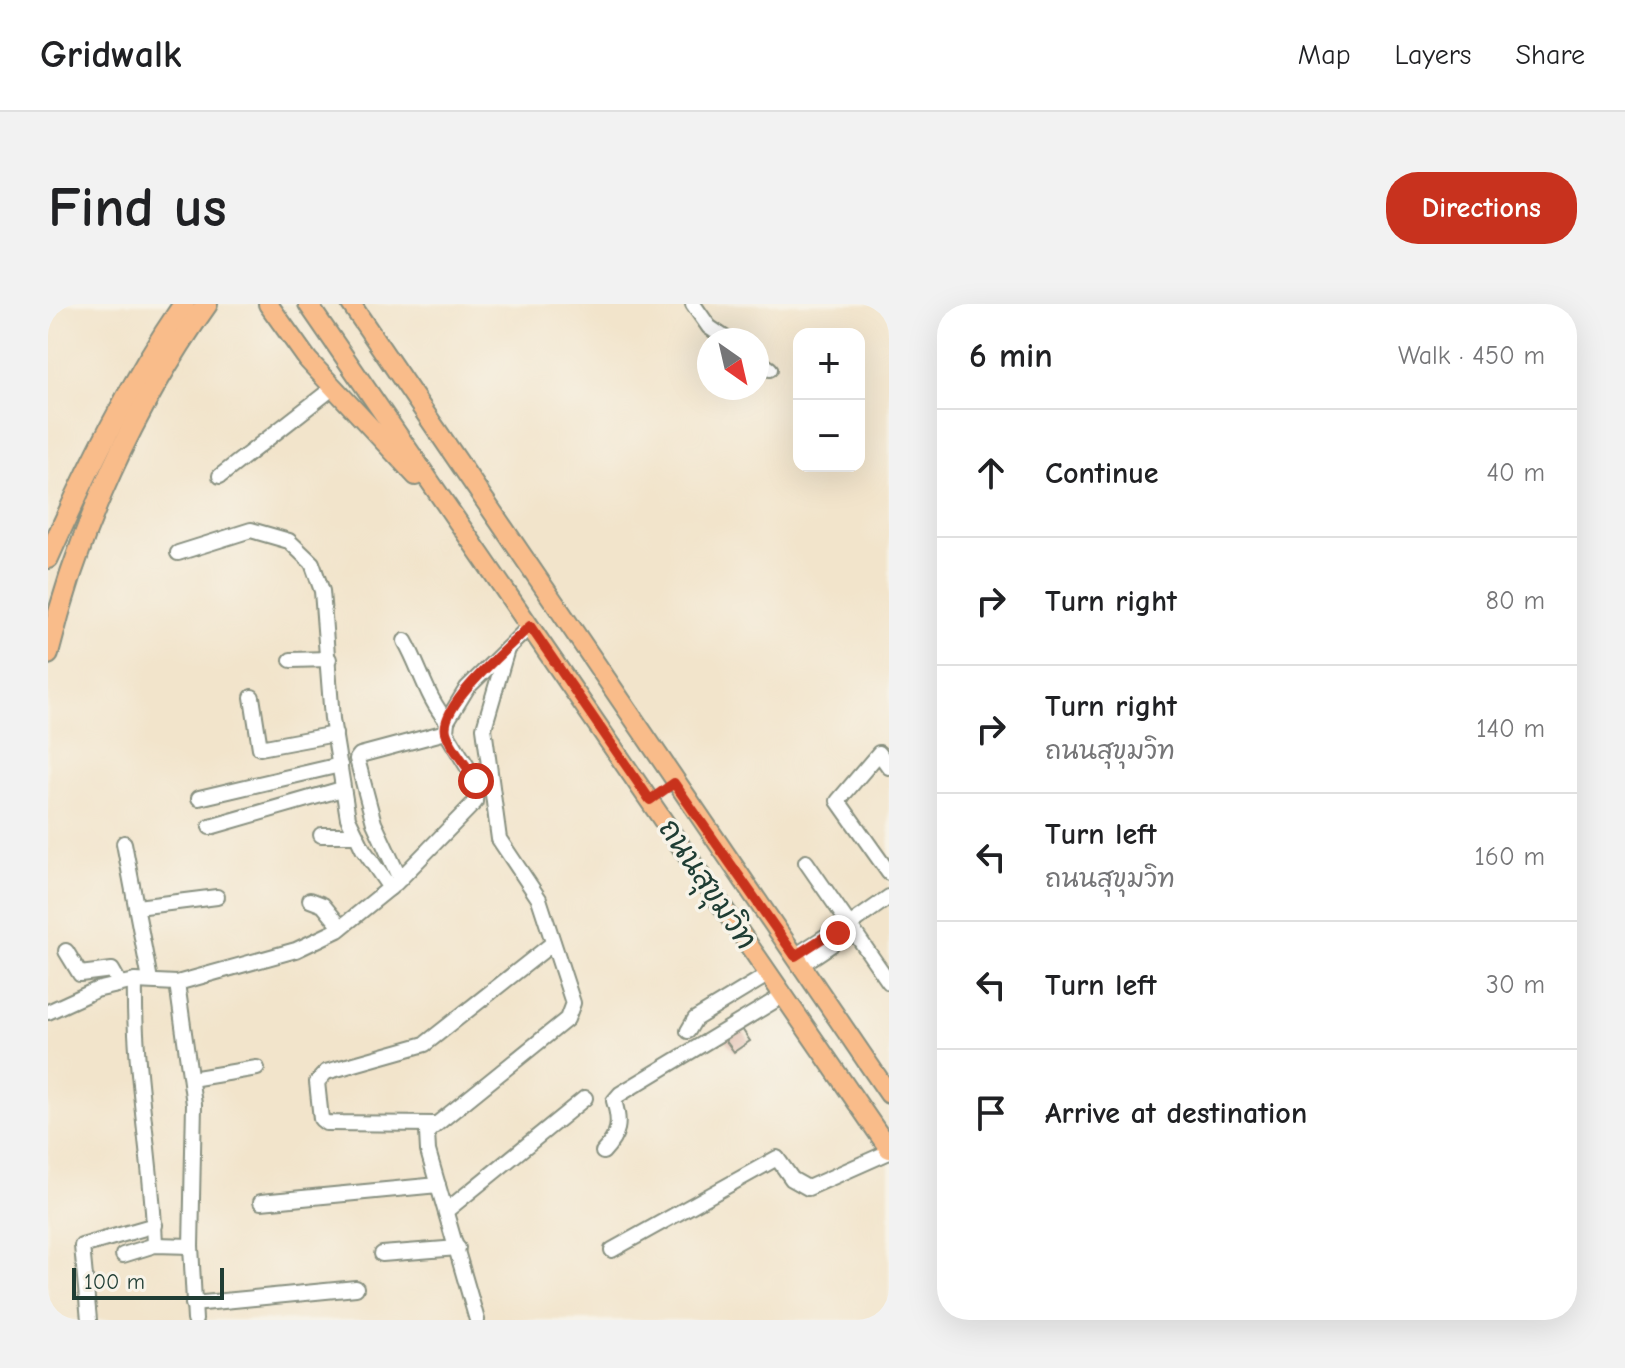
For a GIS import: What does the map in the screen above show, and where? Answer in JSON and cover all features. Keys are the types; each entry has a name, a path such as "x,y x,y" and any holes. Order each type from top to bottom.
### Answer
{"highway":[{"path":"48,558 87,469 133,385 184,304"},
{"path":"48,654 65,583 117,458 160,378 207,304"}],"main road":[{"path":"268,304 308,360 449,510"},
{"name":"ถนนสุขุมวิท","path":"308,304 889,1151"},
{"name":"ถนนสุขุมวิท","path":"351,304 674,783 889,1094"},
{"path":"650,800 674,783"}],"street":[{"path":"693,304 710,328"},
{"path":"220,476 334,387"},
{"path":"178,553 251,530 289,541 312,563 322,591 342,789 356,835 395,884"},
{"path":"395,884 357,759 360,755 446,727 467,688 530,626"},
{"path":"48,1012 96,990 135,982 177,983 296,950 341,927 395,884 475,802 476,781 435,706 426,679 405,641"},
{"path":"477,1320 426,1140 434,1124 567,1019 573,1003 539,899 507,856 496,820 484,728 507,649"},
{"path":"291,660 329,659"},
{"path":"252,697 260,748 335,734"},
{"path":"889,767 879,753 838,801 889,873"},
{"path":"199,798 340,765"},
{"path":"210,827 342,789"},
{"path":"321,835 356,835"},
{"path":"124,843 137,907 134,1018 155,1245"},
{"path":"806,862 844,929 889,982"},
{"path":"137,907 217,897"},
{"path":"798,961 826,936 844,929 889,897"},
{"path":"310,900 323,905 341,927"},
{"path":"434,1124 326,1123 321,1119 317,1082 326,1072 425,1044 553,943"},
{"path":"66,951 80,974 112,970 135,982"},
{"path":"688,1031 695,1019 769,974"},
{"path":"177,983 191,1079 196,1152 191,1246 195,1320"},
{"path":"603,1152 618,1131 620,1119 614,1101 620,1094 784,995"},
{"path":"191,1079 257,1068"},
{"path":"446,1211 585,1098"},
{"path":"612,1250 777,1158 792,1179 808,1188 889,1151"},
{"path":"261,1202 438,1185"},
{"path":"89,1320 82,1246 155,1225"},
{"path":"123,1255 155,1245 191,1246"},
{"path":"382,1254 458,1248"},
{"path":"193,1304 356,1288"}],"building":[{"path":"740,1026 750,1041 734,1052 723,1037"}],"route":[{"path":"476,781 446,732 447,721 467,688 530,626 650,800 674,783 795,956 826,936 838,933"}]}
